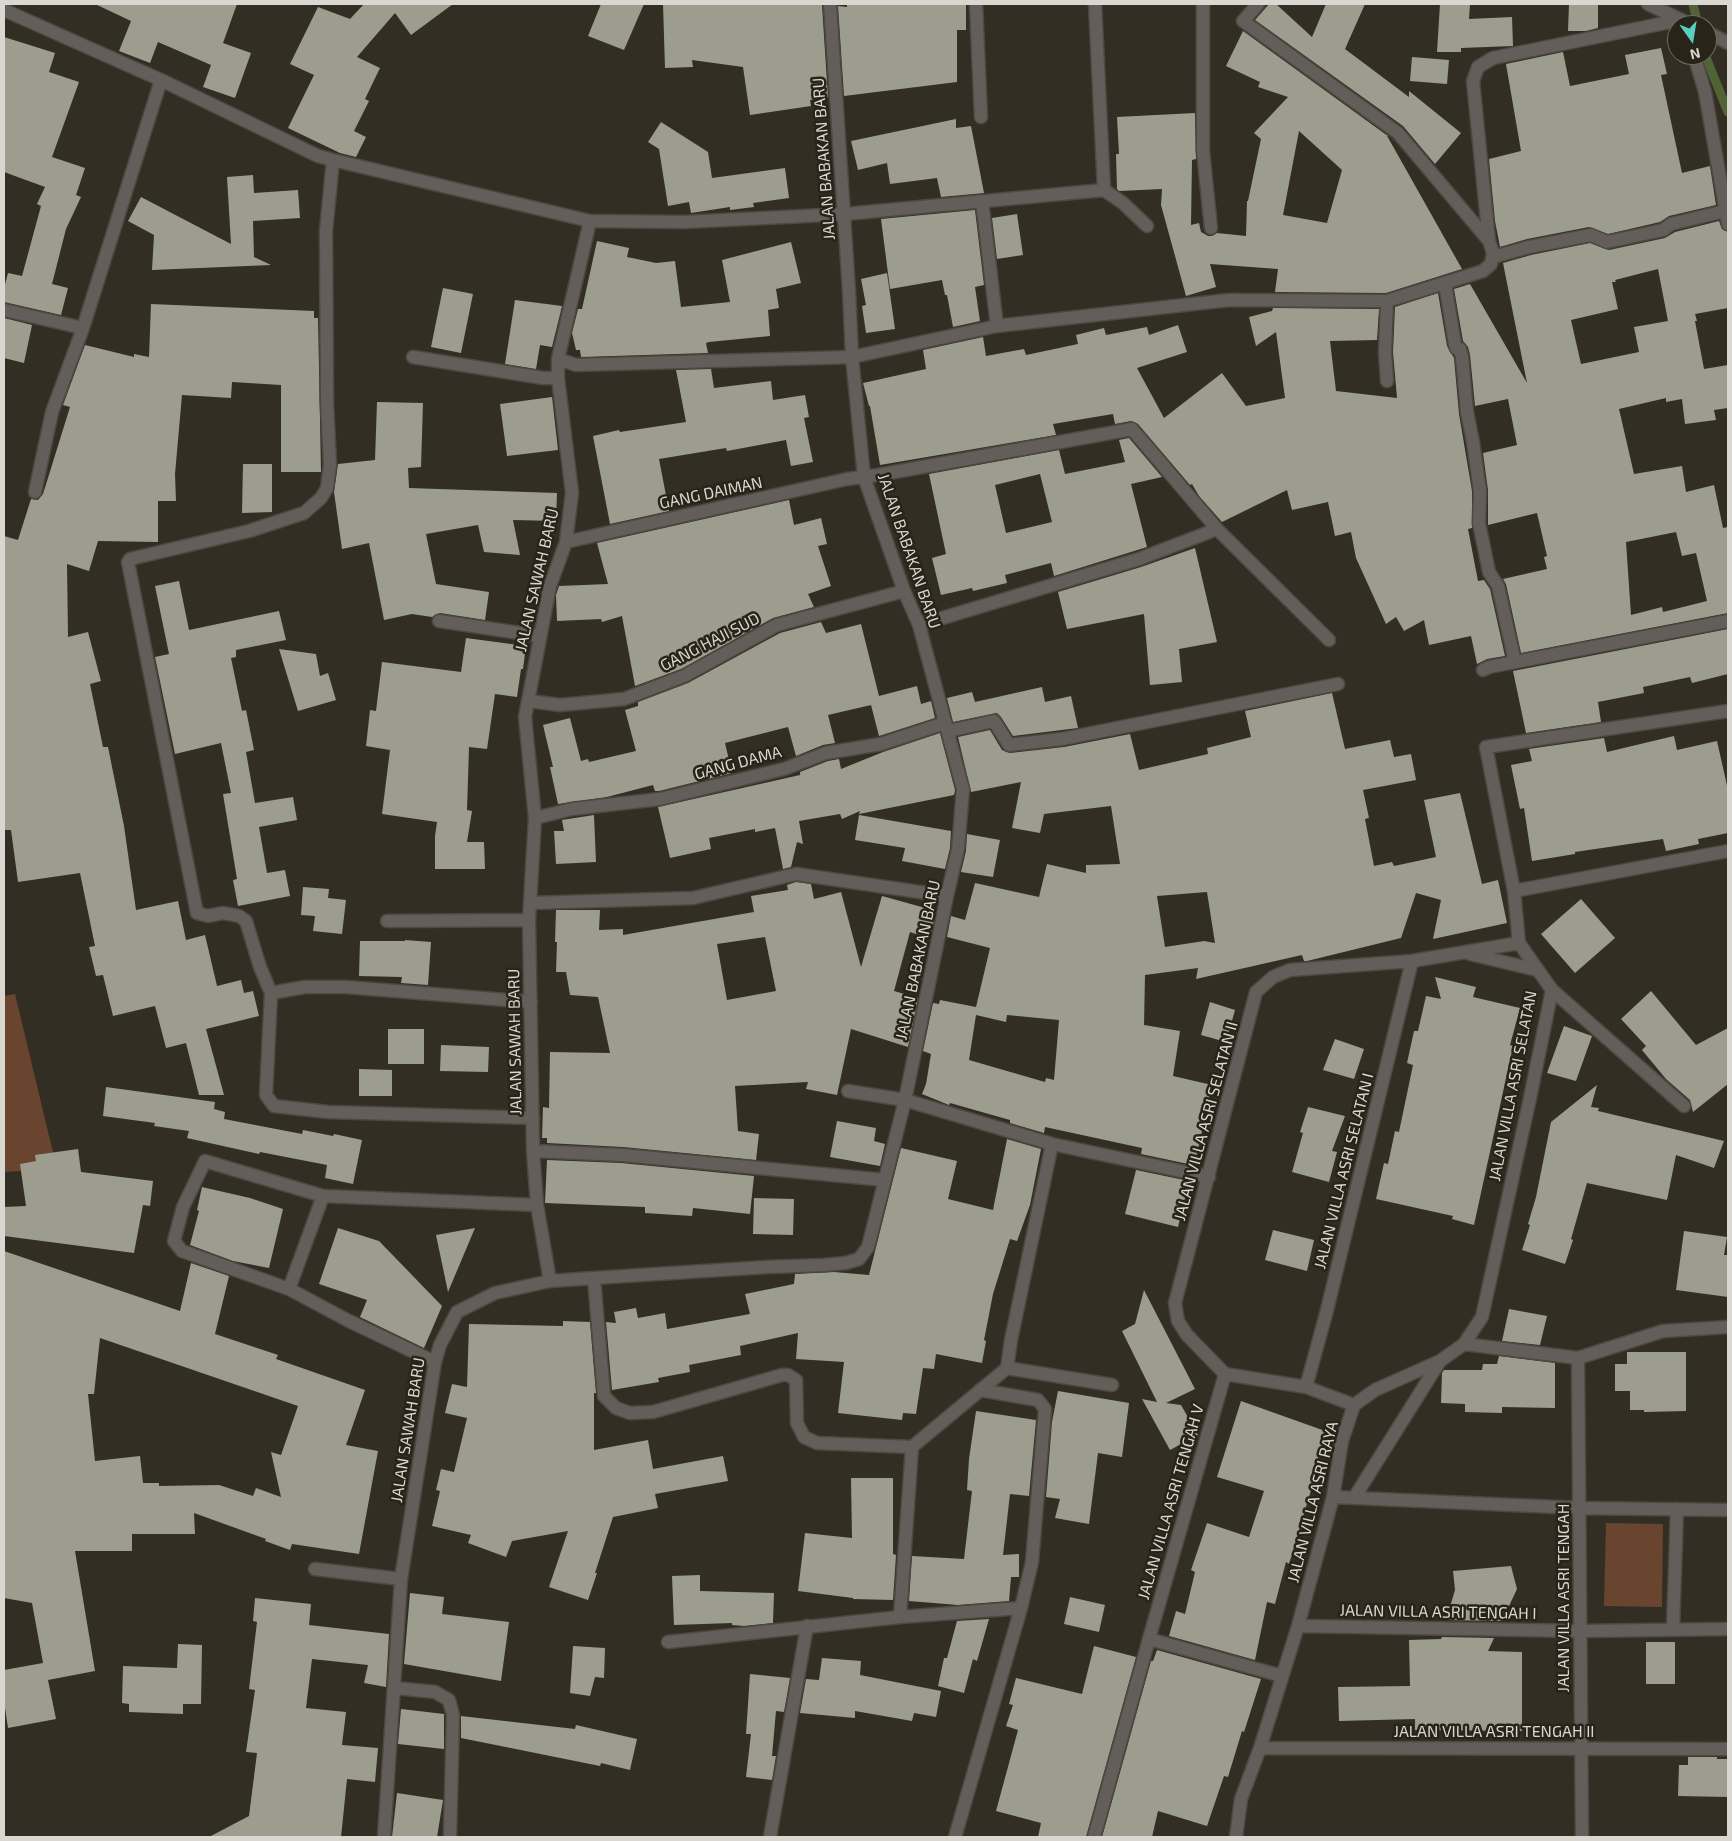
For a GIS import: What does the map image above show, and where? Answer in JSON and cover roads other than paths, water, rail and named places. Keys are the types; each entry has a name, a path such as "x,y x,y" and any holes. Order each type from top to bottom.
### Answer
{"street":[{"name":"JALAN BABAKAN BARU","path":"550,1281 824,1265 846,1263 859,1259 868,1247 905,1100 958,849 963,788 919,625 904,591 864,477 852,357 845,214 830,4"},
{"path":"976,4 981,117"},
{"path":"1095,4 1104,190"},
{"path":"1203,4 1202,150 1210,228"},
{"path":"1258,4 1243,21 1398,133 1489,241"},
{"path":"1648,4 1670,15"},
{"path":"4,10 161,80 318,156 590,221 684,222 845,214 1104,190 1124,203 1147,226"},
{"path":"558,359 576,365 852,357 997,326 1229,300 1387,302 1483,271 1491,264 1494,254 1489,241 1473,81 1478,67 1493,58 1667,26"},
{"path":"1697,65 1705,92 1728,224"},
{"path":"35,492 52,412 83,328 161,80"},
{"path":"332,160 326,231 326,403 330,465 327,488 321,498 304,513 249,532 130,559 128,562 197,913 208,916 223,913 239,916 246,921 260,967 271,993 266,1095 274,1106 338,1113 533,1118"},
{"path":"982,200 997,326"},
{"path":"1493,257 1529,247 1591,234 1607,242 1663,230 1671,224 1726,211"},
{"name":"JALAN SAWAH BARU","path":"384,1837 401,1579 435,1362 440,1345 457,1312 495,1293 550,1281 538,1205 534,1151 529,920 535,818 526,717 550,586 566,542 572,493 558,378 558,359 590,221"},
{"path":"1445,283 1455,346 1460,350 1462,356 1467,412 1480,491 1479,523 1489,572 1498,586 1515,662"},
{"path":"1387,302 1387,381"},
{"path":"4,310 83,328"},
{"path":"413,357 543,378 558,378"},
{"name":"GANG DAIMAN","path":"566,542 864,477 1132,429 1216,529"},
{"path":"919,625 1139,559 1216,529 1329,640"},
{"name":"GANG HAJI SUD","path":"529,701 560,705 624,699 684,676 777,625 904,591"},
{"path":"439,621 540,636"},
{"path":"1483,670 1489,667 1728,621"},
{"name":"GANG DAMA","path":"535,818 572,809 660,799 784,769 826,753 880,744 946,727 994,721 1009,745 1062,740 1338,684"},
{"name":"JALAN VILLA ASRI SELATAN","path":"1464,1344 1482,1316 1552,990 1519,943 1514,891 1486,747 1728,711"},
{"path":"1514,891 1728,852"},
{"path":"530,903 693,898 796,874 947,896"},
{"path":"387,921 529,920"},
{"name":"JALAN VILLA ASRI SELATAN II","path":"1225,1374 1187,1335 1178,1321 1175,1302 1256,992 1273,977 1290,970 1412,961 1519,943"},
{"name":"JALAN VILLA ASRI SELATAN II","path":"1465,953 1538,970"},
{"name":"JALAN VILLA ASRI SELATAN I","path":"1306,1387 1326,1314 1412,961"},
{"path":"271,993 305,987 346,987 531,1002"},
{"path":"1552,990 1684,1106"},
{"path":"848,1091 905,1100 1052,1144 1209,1177"},
{"path":"594,1278 604,1396 616,1408 630,1413 653,1412 782,1375 788,1375 796,1380 797,1423 804,1437 816,1443 912,1447 1007,1368 1011,1340 1052,1144"},
{"path":"534,1151 622,1155 885,1180"},
{"path":"435,1362 349,1321 289,1289 182,1251 174,1240 183,1207 205,1161 323,1196 538,1205"},
{"path":"289,1289 323,1196"},
{"path":"1464,1344 1578,1358 1663,1331 1728,1327"},
{"name":"JALAN VILLA ASRI RAYA","path":"1236,1837 1241,1799 1260,1748 1298,1626 1333,1497 1342,1441 1354,1405 1375,1390 1440,1361 1464,1344"},
{"name":"JALAN VILLA ASRI TENGAH","path":"1578,1358 1582,1837"},
{"path":"1354,1498 1440,1361"},
{"path":"1007,1368 1112,1385"},
{"path":"1225,1374 1306,1387 1354,1405"},
{"name":"JALAN VILLA ASRI TENGAH V","path":"1094,1837 1225,1374"},
{"path":"955,1837 1021,1608 1032,1562 1045,1409 1038,1400 980,1390"},
{"path":"900,1616 912,1447"},
{"path":"1333,1497 1580,1508 1728,1510"},
{"path":"1673,1629 1677,1509"},
{"path":"315,1568 401,1579"},
{"path":"668,1642 900,1616 1021,1608"},
{"path":"770,1837 807,1626"},
{"name":"JALAN VILLA ASRI TENGAH I","path":"1298,1626 1580,1631 1728,1629"},
{"path":"1149,1639 1282,1676"},
{"path":"395,1688 435,1692 449,1700 452,1715 450,1837"},
{"name":"JALAN VILLA ASRI TENGAH II","path":"1260,1748 1728,1749"}],"waterway":[{"path":"1693,4 1696,15"},
{"path":"1709,65 1728,112"}]}
